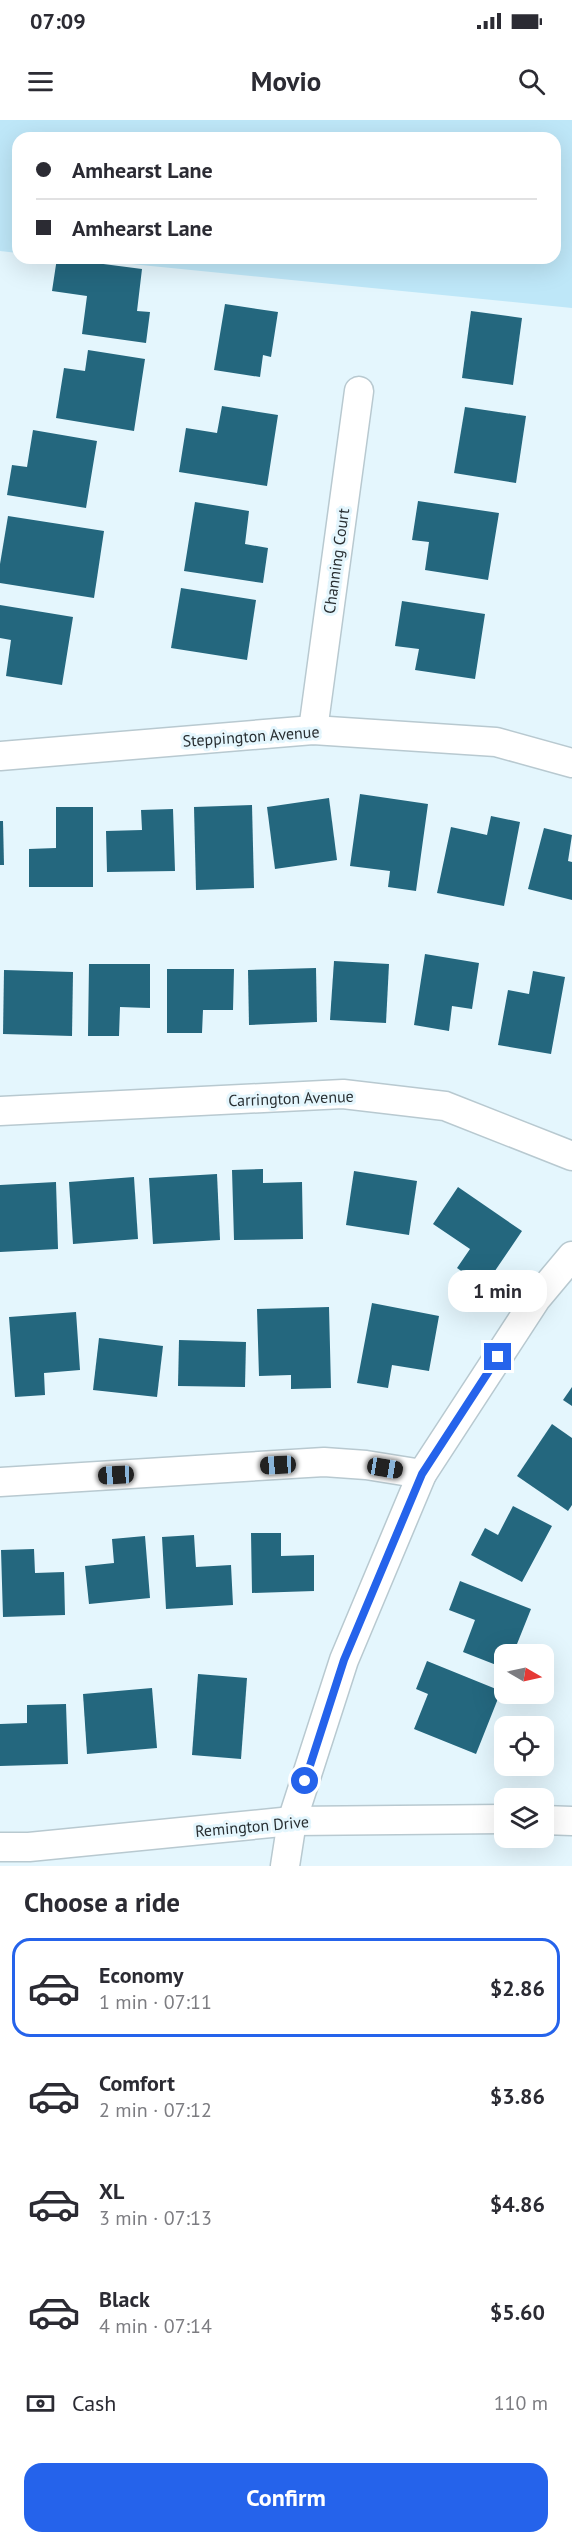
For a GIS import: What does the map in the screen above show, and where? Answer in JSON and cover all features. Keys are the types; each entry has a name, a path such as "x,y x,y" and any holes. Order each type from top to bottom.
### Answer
{"street":[{"name":"Channing Court","path":"313,730 359,392"},
{"name":"Steppington Avenue","path":"0,756 313,730 496,742 572,763"},
{"name":"Carrington Avenue","path":"0,1111 343,1094 445,1106 572,1156"},
{"path":"285,1866 292,1821 344,1660 422,1474 536,1299 572,1256"},
{"path":"0,1482 324,1462 366,1465 422,1474"},
{"name":"Remington Drive","path":"0,1848 292,1821 494,1819"},
{"path":"554,1820 572,1821"}],"shaded area":[{"path":"0,120 572,120 572,308 131,264 561,264 561,132 12,132 12,252 0,251"}],"building":[{"path":"56,264 103,264 142,269 137,311 150,312 146,343 82,334 87,296 52,291"},
{"path":"225,304 278,312 271,357 263,355 260,377 214,370"},
{"path":"471,311 522,318 513,385 462,378"},
{"path":"88,350 145,359 134,431 56,418 64,368 85,371"},
{"path":"222,406 278,415 267,486 179,472 186,428 217,433"},
{"path":"465,407 526,416 516,483 454,473"},
{"path":"33,430 97,441 86,508 7,495 12,465 27,467"},
{"path":"418,501 499,513 488,580 425,570 429,542 412,540"},
{"path":"195,502 249,511 245,544 268,548 263,583 184,571"},
{"path":"8,516 104,531 94,598 0,583 0,564"},
{"path":"181,588 256,600 247,660 171,648"},
{"path":"402,601 485,614 475,679 415,670 419,649 395,646"},
{"path":"0,605 73,617 62,685 6,676 11,640 0,638"},
{"path":"360,794 428,804 416,891 388,887 390,871 350,866"},
{"path":"329,798 337,860 275,869 267,807"},
{"path":"252,805 254,888 196,890 194,807"},
{"path":"56,807 93,807 93,887 29,887 29,849 56,848"},
{"path":"173,809 175,871 107,872 106,831 142,830 141,810"},
{"path":"491,816 520,822 504,906 437,893 451,827 487,835"},
{"path":"0,821 3,821 4,865 0,865"},
{"path":"544,828 572,835 568,861 572,862 572,900 528,889"},
{"path":"425,954 479,963 472,1009 452,1006 449,1031 414,1025"},
{"path":"334,961 389,964 386,1023 330,1020"},
{"path":"89,964 150,964 150,1008 120,1007 119,1036 88,1036"},
{"path":"316,968 317,1022 249,1025 248,970"},
{"path":"167,969 234,969 233,1010 203,1010 202,1033 167,1033"},
{"path":"4,970 73,972 72,1036 3,1034"},
{"path":"533,971 565,977 551,1054 498,1045 508,990 529,994"},
{"path":"263,1169 263,1183 302,1182 303,1239 234,1240 232,1170"},
{"path":"354,1171 417,1181 409,1235 346,1225"},
{"path":"217,1174 220,1240 153,1244 149,1178"},
{"path":"134,1177 138,1239 73,1244 69,1182"},
{"path":"56,1182 58,1249 0,1252 0,1185"},
{"path":"458,1187 522,1231 484,1287 457,1268 470,1249 433,1224"},
{"path":"372,1303 439,1316 429,1371 392,1365 388,1388 357,1383"},
{"path":"329,1307 331,1388 291,1389 291,1375 259,1376 257,1309"},
{"path":"76,1312 80,1370 44,1373 45,1395 15,1397 9,1317"},
{"path":"99,1338 163,1346 157,1397 93,1390"},
{"path":"179,1340 246,1342 245,1387 178,1386"},
{"path":"572,1387 572,1406 563,1400"},
{"path":"552,1424 572,1438 572,1505 568,1511 517,1476"},
{"path":"513,1506 552,1526 522,1582 471,1555 485,1528 498,1535"},
{"path":"251,1533 281,1533 281,1556 314,1555 314,1591 252,1593"},
{"path":"194,1535 196,1567 231,1565 233,1605 166,1609 162,1537"},
{"path":"145,1536 150,1598 89,1604 85,1566 114,1563 112,1539"},
{"path":"34,1549 35,1573 64,1572 65,1615 3,1617 1,1550"},
{"path":"460,1581 531,1609 517,1644 494,1644 494,1664 463,1652 475,1620 449,1610"},
{"path":"427,1661 494,1688 494,1704 496,1704 476,1754 414,1729 428,1694 416,1689"},
{"path":"198,1674 247,1678 241,1759 192,1755"},
{"path":"152,1688 157,1748 87,1754 83,1694"},
{"path":"66,1704 68,1764 0,1766 0,1724 27,1723 27,1705"}],"route":[{"path":"305,1781 344,1660 422,1474 498,1357"}]}
